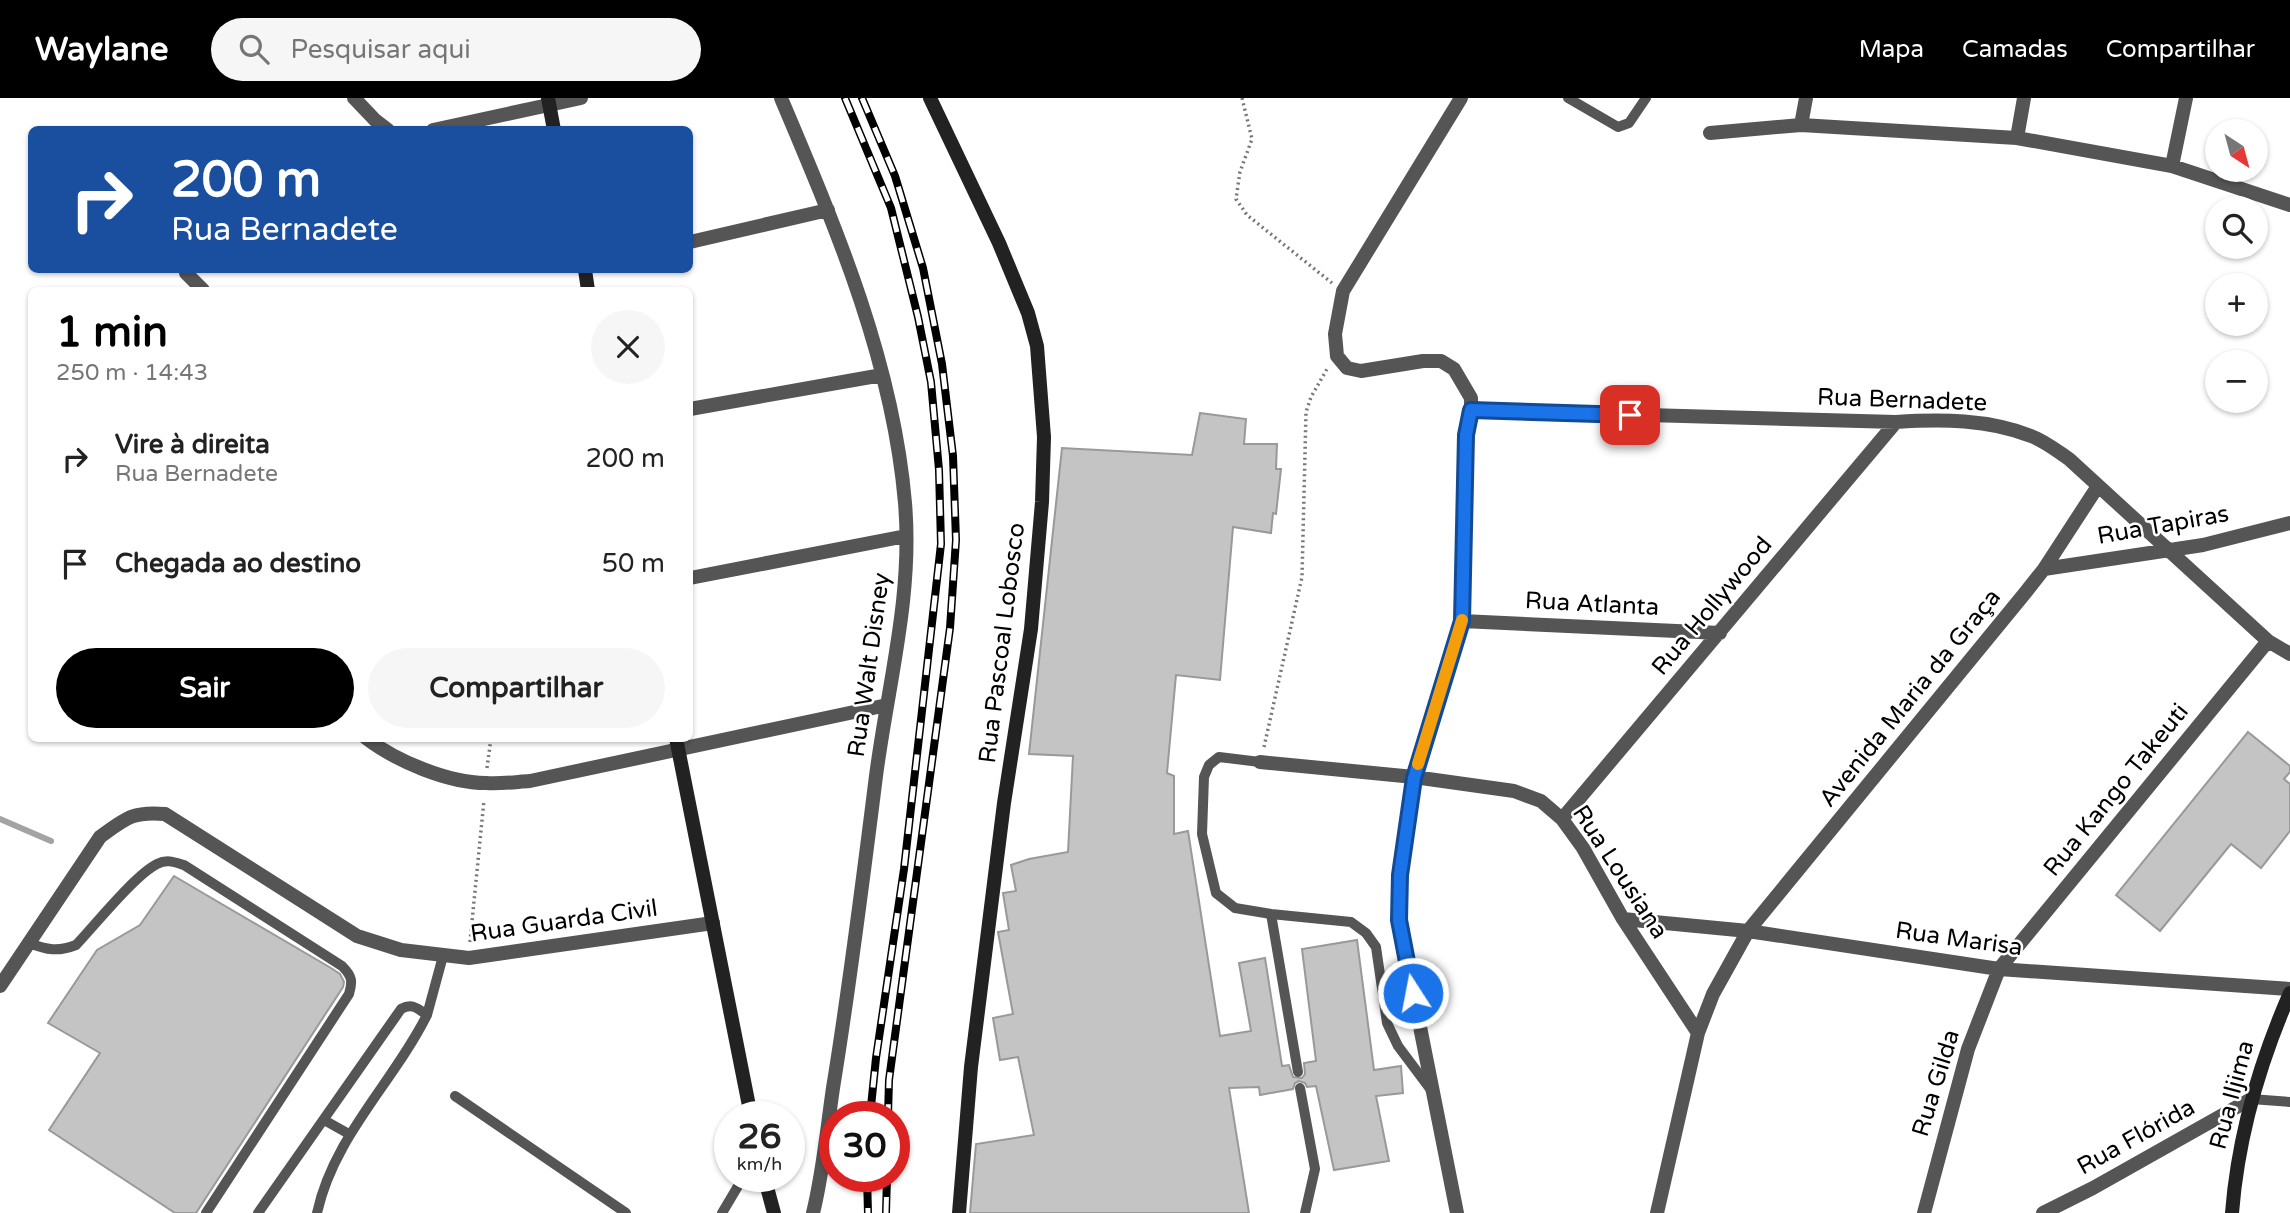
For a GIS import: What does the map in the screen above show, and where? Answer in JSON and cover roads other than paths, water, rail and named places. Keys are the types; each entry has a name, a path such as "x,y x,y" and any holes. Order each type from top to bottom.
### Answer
{"main road":[{"name":"Rua Pascoal Lobosco","path":"930,98 999,243 1028,313 1037,346 1044,438 1042,502 1031,629 991,899 971,1068 960,1213"},
{"path":"548,102 553,126"},
{"path":"677,745 748,1101"},
{"name":"Rua Iljima","path":"2232,1213 2235,1170 2251,1099 2290,991"},
{"path":"768,1192 774,1213"}],"street":[{"path":"354,98 383,126"},
{"path":"449,126 548,102 581,98"},
{"name":"Rua Walt Disney","path":"781,98 828,210 875,342 895,435 905,502 906,536 906,590 887,705 850,985 813,1213"},
{"path":"1457,1213 1399,920 1400,875 1414,778 1462,621 1466,435 1471,398 1454,369 1441,361 1423,361 1362,371 1347,368 1336,356 1335,334 1343,291 1461,98"},
{"path":"1801,125 1806,98"},
{"path":"2017,138 2024,98"},
{"path":"2172,166 2186,98"},
{"path":"1710,133 1801,125 2017,138 2172,166 2290,205"},
{"path":"693,242 828,210"},
{"path":"186,273 200,287"},
{"path":"693,408 882,375"},
{"name":"Rua Bernadete","path":"1471,410 1895,422 1931,419 1995,424 2034,437 2069,459 2268,641 2290,654"},
{"name":"Rua Hollywood","path":"1562,819 1895,422"},
{"name":"Avenida Maria da Graça","path":"1657,1213 1698,1033 1713,994 1748,931 2044,569 2098,486"},
{"name":"Rua Tapiras","path":"2044,569 2167,551 2290,523"},
{"path":"693,577 906,536"},
{"name":"Rua Atlanta","path":"1462,621 1720,633"},
{"name":"Rua Kango Takeuti","path":"1999,969 2268,641"},
{"path":"693,742 887,705"},
{"path":"371,742 429,771 458,780 486,783 530,781 677,745"},
{"name":"Rua Lousiana","path":"1260,762 1514,791 1541,801 1562,819 1583,848 1623,919 1698,1033"},
{"name":"Rua Guarda Civil","path":"29,943 100,837 124,819 143,812 165,814 358,936 401,950 469,958 713,923"},
{"name":"Rua Marisa","path":"1623,919 1748,931 1999,969 2290,991"},
{"path":"0,986 29,943"},
{"name":"Rua Gilda","path":"1924,1213 1968,1049 1999,969"},
{"name":"Rua Flórida","path":"2043,1213 2093,1188 2251,1099"}],"lane":[{"path":"1568,98 1618,127 1629,122 1646,98"},
{"path":"1260,762 1219,757 1209,765 1204,777 1202,834 1216,892 1235,908 1351,922 1366,933 1376,947 1387,1023 1398,1046 1432,1091"},
{"path":"29,943 46,950 62,951 76,945 139,878 157,864 170,860 184,865 342,966 351,975 349,994 206,1213"},
{"path":"1270,914 1298,1072"},
{"path":"317,1213 331,1167 349,1134 401,1059 427,1015 443,956"},
{"path":"258,1213 401,1009 414,1006 427,1015"},
{"path":"1300,1088 1315,1168 1305,1213"},
{"path":"455,1096 626,1213"},
{"path":"2251,1099 2290,1102"},
{"path":"324,1120 349,1134"},
{"path":"722,1213 734,1192"}],"waterway":[{"path":"0,819 51,841"}],"railway":[{"path":"845,98 891,208 918,317 931,382 939,470 941,544 904,869 872,1101"},
{"path":"862,98 895,176 923,268 942,364 953,456 956,540 950,628 889,1080 888,1101"},
{"path":"867,1192 868,1213"},
{"path":"886,1213 887,1192"}]}
